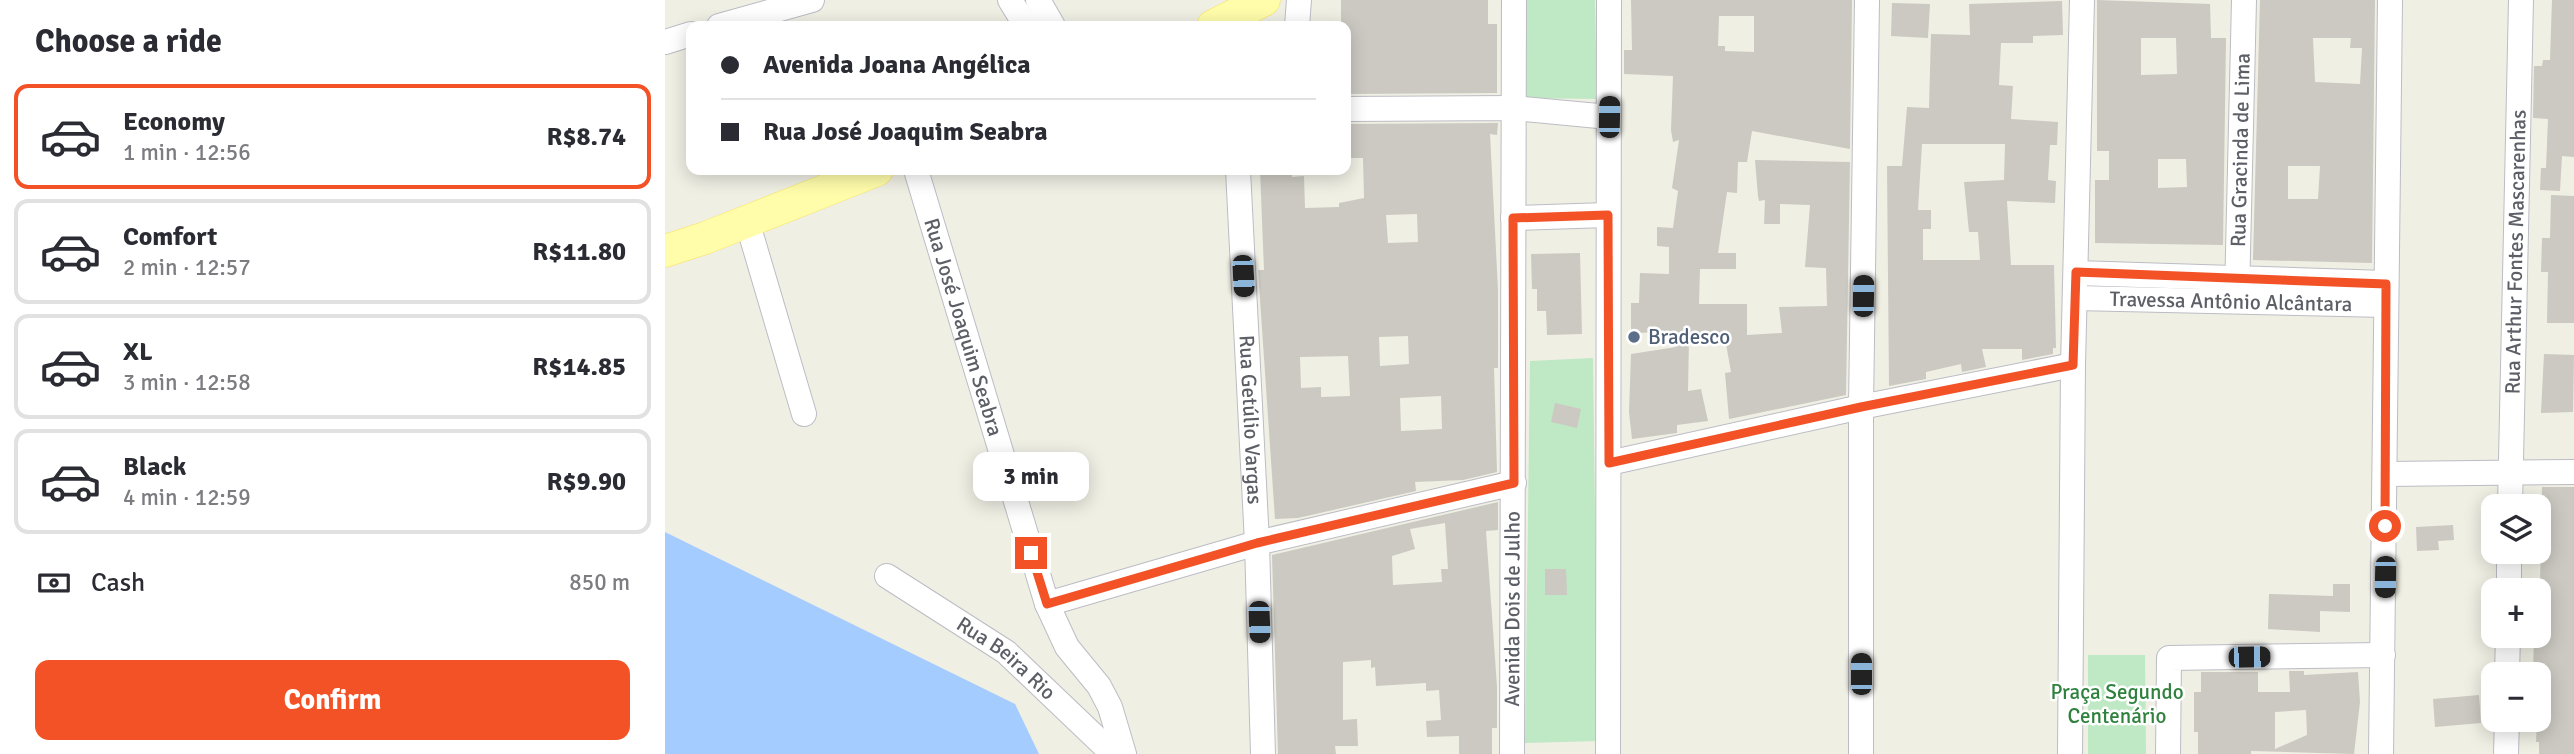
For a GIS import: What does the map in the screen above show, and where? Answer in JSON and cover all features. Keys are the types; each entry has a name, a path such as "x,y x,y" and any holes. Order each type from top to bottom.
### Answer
{"main road":[{"path":"1222,21 1254,3"},
{"path":"665,251 864,175"}],"street":[{"path":"737,21 812,0"},
{"path":"1010,0 1023,21"},
{"path":"1038,0 1050,21"},
{"path":"1297,21 1299,0"},
{"name":"Avenida Dois de Julho","path":"1512,754 1514,0"},
{"path":"1608,754 1609,0"},
{"path":"1861,754 1861,407 1867,0"},
{"path":"2070,754 2073,365 2082,0"},
{"name":"Rua Gracinda de Lima","path":"2236,302 2243,0"},
{"path":"2381,754 2390,0"},
{"name":"Rua Arthur Fontes Mascarenhas","path":"2510,494 2521,0"},
{"path":"665,42 686,36"},
{"path":"1351,109 1514,108 1609,117"},
{"name":"Rua José Joaquim Seabra","path":"918,175 1047,604 1067,647 1099,686 1110,707 1124,754"},
{"name":"Rua Getúlio Vargas","path":"1238,175 1257,543 1263,754"},
{"path":"1513,218 1608,215"},
{"path":"747,221 804,414"},
{"name":"Travessa Antônio Alcântara","path":"2076,272 2237,277 2386,294"},
{"name":"Travessa Antônio Alcântara","path":"2075,298 2236,302 2386,294"},
{"path":"1609,463 1861,407 2073,365"},
{"path":"2386,474 2574,472"},
{"path":"1047,604 1257,543 1514,483"},
{"name":"Rua Beira Rio","path":"887,576 1006,652 1113,754"},
{"path":"2168,754 2168,658 2383,655"},
{"path":"2506,754 2507,732"}],"green space":[{"path":"1525,0 1595,0 1597,99 1526,98"},
{"path":"1593,358 1598,741 1525,743 1530,361"},
{"name":"Praça Segundo Centenário","path":"2088,655 2145,655 2146,754 2088,754"}],"water":[{"path":"665,532 1015,704 1039,754 665,754"}],"building":[{"path":"1341,0 1488,0 1488,24 1497,24 1497,93 1351,94 1351,21 1341,21"},
{"path":"1631,0 1852,0 1850,149 1752,131 1747,162 1738,162 1737,193 1727,192 1718,253 1736,253 1736,269 1700,269 1699,304 1747,304 1747,335 1782,333 1779,307 1827,306 1826,268 1805,267 1810,205 1780,204 1780,224 1764,224 1765,200 1759,201 1755,160 1850,162 1846,395 1729,419 1725,373 1731,372 1725,338 1689,338 1688,391 1701,389 1708,421 1677,425 1677,433 1632,439 1629,412 1631,354 1676,347 1674,332 1631,333 1631,303 1639,303 1640,273 1669,274 1669,247 1657,246 1657,227 1673,228 1678,191 1672,188 1679,140 1673,142 1671,130 1673,76 1624,74 1624,50 1632,50","holes":["1719,16 1754,16 1754,52 1725,51 1725,46 1718,46"]},
{"path":"2097,0 2210,4 2211,38 2226,38 2223,245 2095,243 2095,180 2109,180 2109,151 2097,151","holes":["2141,38 2176,38 2177,74 2141,75","2158,159 2186,159 2187,187 2158,188"]},
{"path":"2260,0 2375,0 2372,263 2253,260","holes":["2313,38 2351,38 2350,48 2362,48 2360,84 2315,82","2288,166 2320,166 2318,199 2288,199"]},
{"path":"2552,0 2574,0 2574,157 2562,156 2560,191 2540,190 2541,168 2546,168 2548,119 2533,118 2534,66 2542,66 2543,60 2550,60"},
{"path":"2062,1 2063,35 2033,36 2033,43 2001,43 1999,85 2013,86 2011,119 2058,122 2057,145 2050,145 2048,180 2056,181 2055,203 2007,201 2011,265 2054,265 2056,348 2053,348 2053,354 2022,360 2022,349 1982,349 1986,367 1962,372 1961,364 1926,372 1926,379 1889,386 1887,166 1902,166 1907,107 1929,108 1931,34 1970,35 1969,4","holes":["1922,144 2005,144 2004,180 1964,182 1969,232 1978,232 1980,260 1923,260 1923,229 1931,229 1931,210 1918,210"]},
{"path":"1892,3 1930,4 1928,38 1891,36"},
{"path":"1498,123 1497,135 1490,134 1498,290 1498,368 1494,368 1497,472 1463,480 1415,482 1416,491 1298,518 1275,519 1258,270 1264,270 1260,175 1304,176 1305,208 1339,207 1339,203 1364,198 1363,158 1351,158 1351,124","holes":["1417,214 1418,242 1388,243 1386,215","1408,336 1409,364 1380,366 1379,337","1348,356 1350,396 1321,397 1321,387 1301,388 1300,357","1441,396 1442,429 1401,431 1400,398"]},
{"path":"2551,195 2574,196 2574,323 2547,323 2548,272 2541,272 2542,238 2550,238"},
{"path":"1580,253 1582,334 1547,335 1546,311 1537,311 1537,289 1532,289 1531,254"},
{"path":"2544,354 2574,355 2573,412 2541,413"},
{"path":"1555,403 1581,409 1577,428 1551,422"},
{"path":"2542,487 2574,487 2574,754 2539,754 2539,742 2536,742 2536,732 2551,732 2551,662 2533,662 2534,648 2551,648 2551,578 2540,578 2540,564 2551,564 2551,494 2542,494"},
{"path":"1498,502 1498,530 1486,531 1497,687 1497,728 1492,728 1492,754 1459,754 1459,736 1427,737 1426,721 1441,720 1439,690 1426,691 1426,683 1376,686 1375,667 1371,668 1371,660 1343,662 1343,720 1357,719 1358,746 1335,746 1336,754 1278,754 1272,555","holes":["1445,523 1448,569 1441,569 1442,582 1393,585 1392,556 1415,549 1410,529"]},
{"path":"2453,525 2454,540 2438,541 2439,550 2417,551 2416,527"},
{"path":"1545,569 1566,569 1567,595 1545,595"},
{"path":"2333,584 2350,584 2350,612 2320,611 2320,632 2268,629 2269,594 2333,596"},
{"path":"2289,671 2304,671 2304,675 2358,672 2360,702 2354,754 2251,751 2251,754 2198,754 2198,732 2194,732 2194,692 2201,692 2201,672 2258,672 2258,692 2290,692","holes":["2306,710 2307,735 2275,749 2275,712"]},
{"path":"2479,695 2481,723 2435,727 2433,699"}],"place":[{"name":"Bradesco","path":"1634,337"}],"route":[{"path":"1031,553 1047,604 1257,543 1514,483 1513,218 1608,215 1609,463 1861,407 2073,365 2076,272 2386,284 2385,526"}]}
